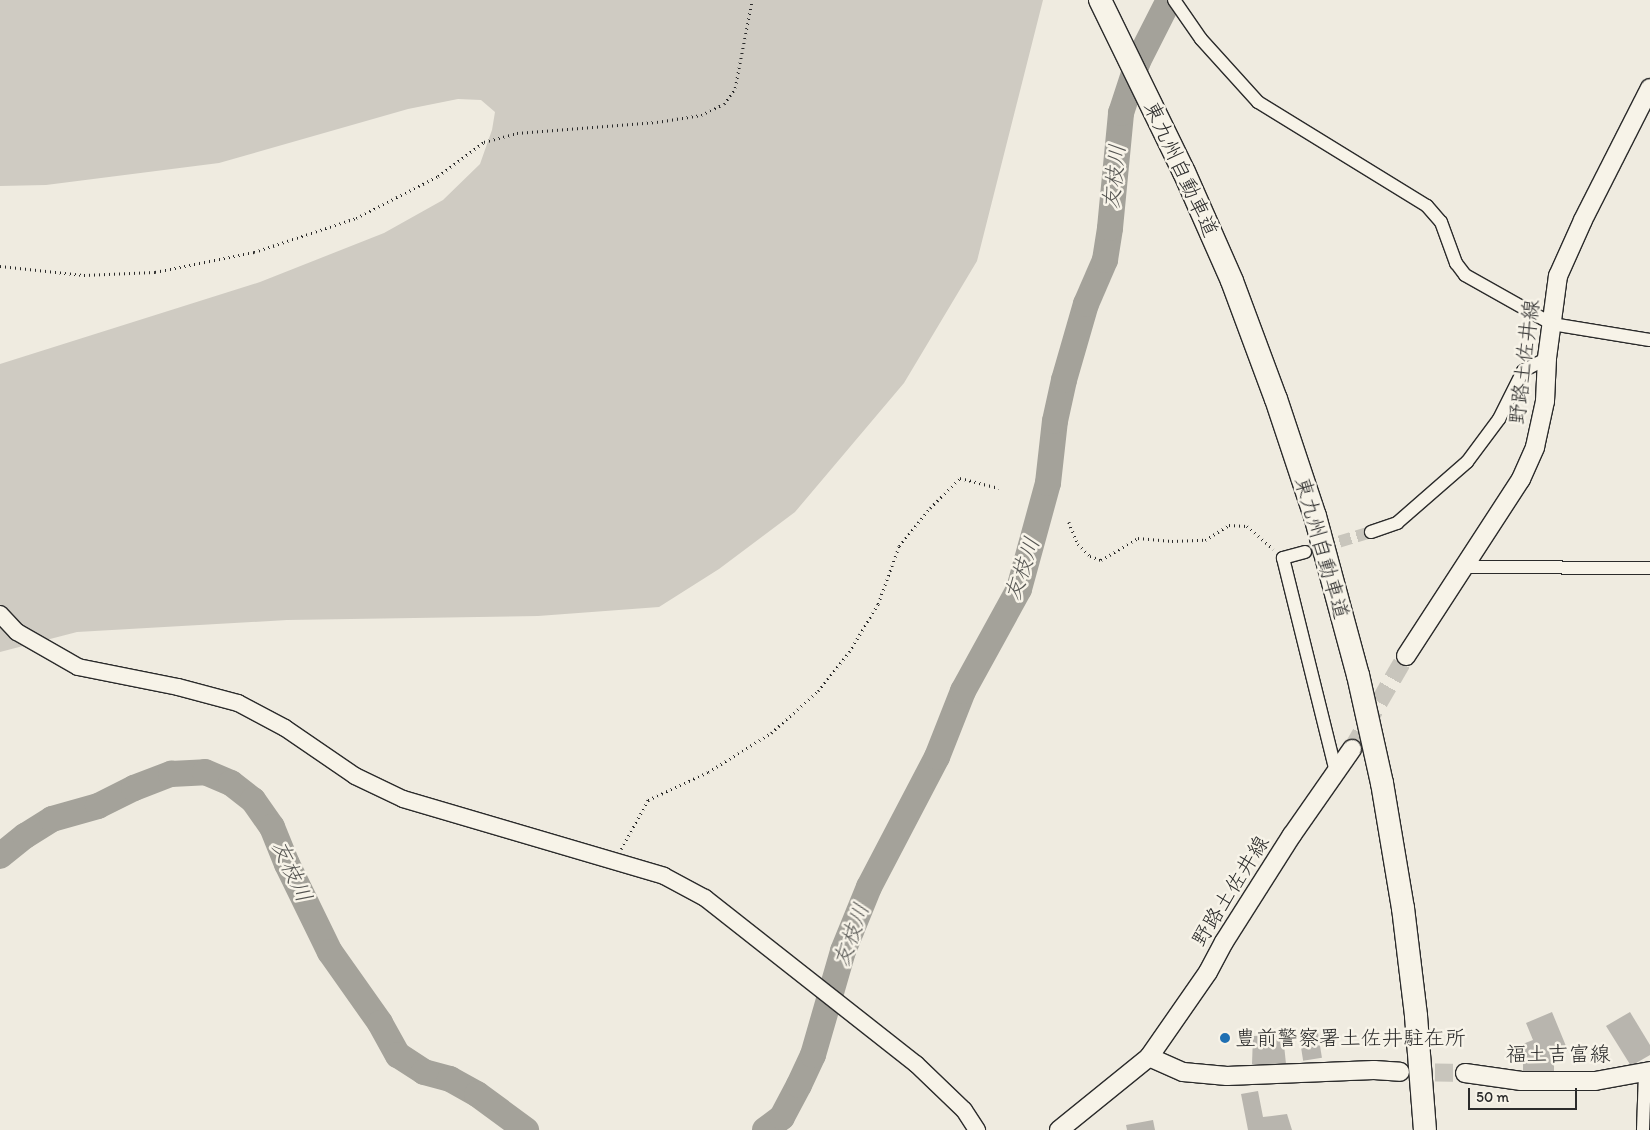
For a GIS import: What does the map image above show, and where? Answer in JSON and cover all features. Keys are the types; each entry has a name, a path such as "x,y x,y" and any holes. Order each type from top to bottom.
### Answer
{"highway":[{"name":"東九州自動車道","path":"1102,4 1184,172 1232,281 1276,399 1315,516 1358,675 1382,783 1403,908 1416,1016 1425,1130"}],"main road":[{"name":"野路土佐井線","path":"1406,656 1520,479 1536,447 1545,401 1547,358 1558,276 1583,220 1650,88"},
{"name":"野路土佐井線","path":"1149,1057 1203,979 1292,835 1352,750"},
{"path":"1059,1130 1149,1057 1182,1072 1227,1076 1374,1070 1400,1072"},
{"name":"福土吉富線","path":"1465,1072 1521,1081 1595,1081 1648,1076"}],"street":[{"path":"1174,0 1201,39 1258,102 1427,206 1441,222 1456,263 1465,275 1552,324 1650,340"},
{"path":"1371,532 1397,523 1467,462 1499,419 1523,371 1547,358"},
{"path":"1305,552 1283,558 1336,772"},
{"path":"1465,567 1650,568"},
{"path":"0,614 17,632 78,667 238,703 285,728 355,776 403,800 485,825 615,860 664,876 705,898 880,1038 916,1064 964,1110 977,1130"},
{"path":"1643,1130 1648,1076"}],"path":[{"path":"0,266 84,275 155,272 254,252 356,218 438,176 484,142 516,133 657,122 701,115 724,104 735,88 752,0"},
{"path":"615,860 648,800 708,772 771,733 818,691 849,652 878,604 899,546 930,508 960,478 999,488"},
{"path":"1069,522 1078,544 1090,556 1101,560 1138,538 1172,541 1205,540 1229,525 1247,526 1283,558"}],"shaded area":[{"path":"0,0 1043,0 977,261 904,383 795,512 719,569 659,607 538,616 287,620 77,632 0,652 0,364 260,282 384,233 443,200 480,164 492,130 495,112 481,100 458,99 408,109 219,163 46,185 0,186"}],"building":[{"path":"1552,1012 1568,1051 1554,1050 1554,1075 1523,1075 1523,1044 1533,1040 1526,1023"},
{"path":"1630,1012 1650,1045 1650,1055 1631,1066 1606,1026"},
{"path":"1318,1033 1322,1058 1303,1061 1299,1036"},
{"path":"1283,1035 1286,1064 1252,1064 1253,1036"},
{"path":"1258,1091 1263,1117 1287,1114 1292,1130 1248,1130 1241,1094"},
{"path":"1153,1120 1155,1130 1127,1130 1126,1125"}],"waterway":[{"name":"友枝川","path":"765,1130 782,1117 799,1085 813,1055 843,951 869,887 937,757 963,691 1019,589 1048,483 1055,421 1064,380 1086,304 1105,260 1110,228 1121,113 1138,61 1169,0"},
{"name":"友枝川","path":"0,856 25,836 52,819 98,806 134,788 171,774 205,772 231,783 253,800 272,827 287,864 330,952 380,1023 398,1055 424,1072 450,1079 477,1094 526,1130"}],"tunnel":[{"path":"1305,552 1371,532"},
{"path":"1352,749 1406,656"},
{"path":"1408,1072 1465,1073"}],"place":[{"name":"豊前警察署土佐井駐在所","path":"1225,1038"}]}
